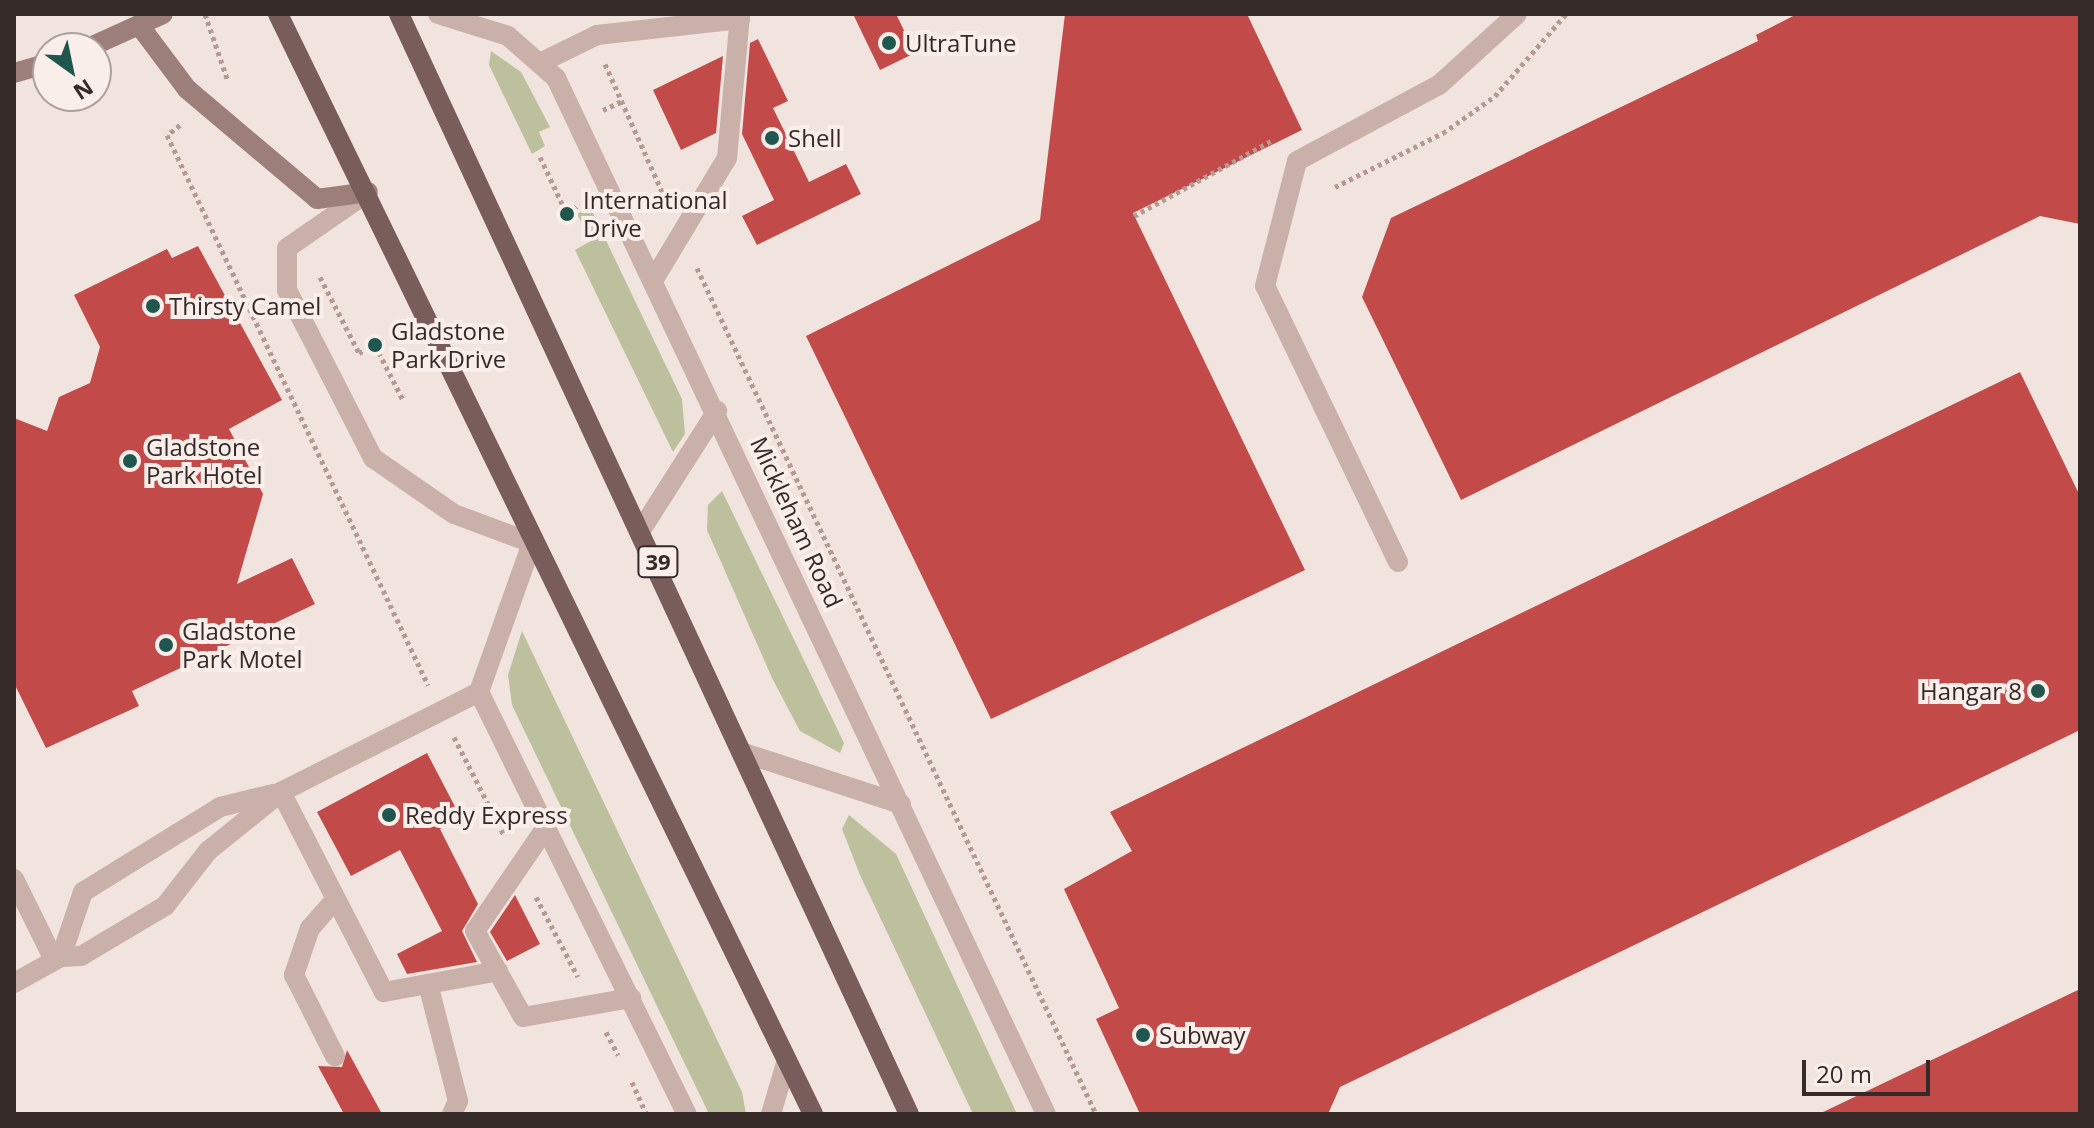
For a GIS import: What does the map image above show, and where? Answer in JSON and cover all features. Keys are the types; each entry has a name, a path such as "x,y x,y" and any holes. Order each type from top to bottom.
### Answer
{"main road":[{"path":"278,14 368,192 532,543 813,1114"},
{"name":"39","path":"399,14 643,527 909,1114"}],"street":[{"path":"112,34 137,20 163,14"},
{"name":"Mickleham Road","path":"438,14 508,36 544,61 717,411 1046,1114"},
{"path":"1398,562 1265,286 1297,161 1439,85 1517,14"},
{"path":"544,61 593,38 740,17 727,158 654,279"},
{"path":"137,20 172,72 317,199 368,192"},
{"path":"14,983 58,958 81,956 165,906 208,851 281,792 479,692 532,543 454,514 373,458 287,290 287,248 368,192"},
{"path":"643,527 717,411"},
{"path":"479,692 687,1114"},
{"path":"744,753 901,804"},
{"path":"281,792 333,902 384,992 498,971"},
{"path":"58,958 83,892 220,807 281,792"},
{"path":"547,826 475,931 523,1017 631,998"},
{"path":"14,879 58,958"},
{"path":"333,902 310,928 294,975 335,1056"},
{"path":"428,984 458,1101 452,1114"},
{"path":"771,1114 787,1060"}],"path":[{"path":"205,14 228,81"},
{"path":"593,38 681,234 1096,1114"},
{"path":"207,104 167,135 441,711 646,1114"},
{"path":"1134,216 1276,138"}],"green space":[{"path":"491,51 521,72 550,127 539,132 545,146 532,154 489,65"},
{"path":"590,207 682,399 685,434 673,452 575,250 591,241 577,214"},
{"path":"722,491 844,743 840,753 800,731 772,678 707,530 708,505"},
{"path":"522,631 742,1092 746,1114 709,1114 512,705 508,675"},
{"path":"849,815 896,854 1017,1114 973,1114 860,875 842,829"}],"building":[{"name":"UltraTune","path":"853,14 896,14 915,53 880,70"},
{"path":"1065,14 1247,14 1302,130 1133,213 1305,570 991,719 806,336 1040,220"},
{"path":"1797,14 2080,14 2080,224 2040,216 1461,500 1362,297 1391,218 1758,41 1756,35"},
{"path":"758,39 788,101 773,108 809,182 846,164 861,194 757,245 742,216 774,200 742,134 750,43"},
{"path":"723,56 716,133 681,150 653,90"},
{"name":"Gladstone Park Hotel","path":"198,246 282,400 229,429 263,494 237,584 292,558 315,604 132,691 139,706 46,748 14,683 14,418 47,431 59,397 90,383 100,347 74,295 167,249 172,258"},
{"path":"2020,372 2080,496 2080,730 1340,1087 1328,1114 1140,1114 1096,1019 1119,1008 1064,889 1132,851 1110,812"},
{"path":"427,753 461,818 440,829 478,904 462,931 477,962 407,974 397,954 442,931 400,850 351,876 317,812"},
{"path":"515,895 540,944 507,961 490,932"},
{"path":"2080,989 2080,1114 1819,1114"},
{"path":"347,1050 382,1114 344,1114 318,1066 342,1067"}],"place":[{"name":"UltraTune","path":"889,43"},
{"name":"Shell","path":"772,138"},
{"name":"International Drive","path":"567,214"},
{"name":"Thirsty Camel","path":"153,306"},
{"name":"Gladstone Park Drive","path":"375,345"},
{"name":"Gladstone Park Hotel","path":"130,461"},
{"name":"Gladstone Park Motel","path":"166,645"},
{"name":"Hangar 8","path":"2038,691"},
{"name":"Reddy Express","path":"389,815"},
{"name":"Subway","path":"1143,1035"}]}
